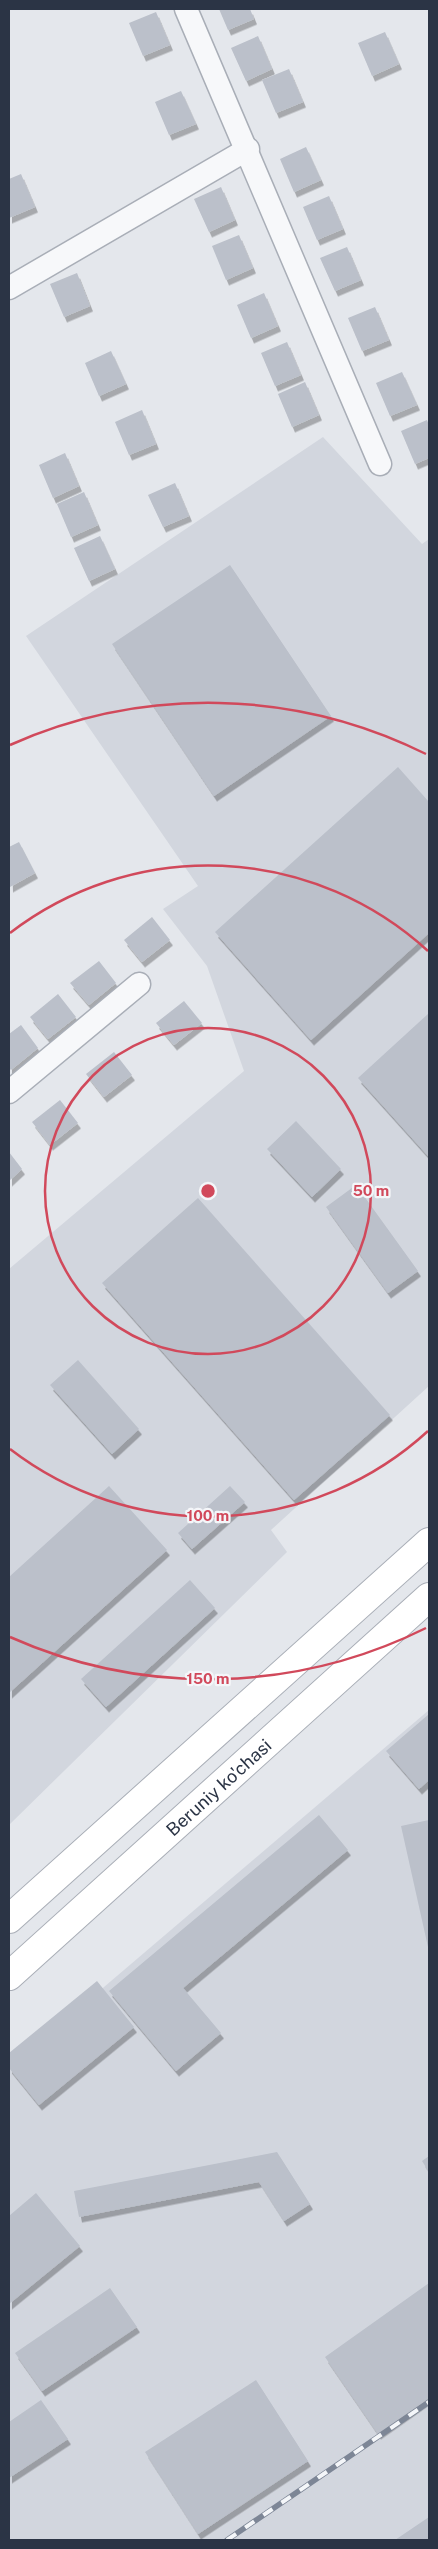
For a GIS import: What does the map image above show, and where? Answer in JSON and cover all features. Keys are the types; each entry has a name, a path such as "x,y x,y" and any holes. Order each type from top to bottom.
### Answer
{"main road":[{"path":"9,1919 429,1542"},
{"name":"Beruniy ko'chasi","path":"9,1976 429,1597"}],"street":[{"path":"186,9 248,149 380,464"},
{"path":"9,288 248,149"},
{"path":"9,1092 139,984"}],"shaded area":[{"path":"323,437 422,544 429,539 429,1386 271,1530 287,1552 9,1825 9,1269 244,1071 207,966 163,909 198,886 26,636"},
{"path":"429,1710 429,2540 9,2540 9,2068"}],"building":[{"path":"219,9 250,9 254,19 228,30"},
{"path":"156,12 170,45 143,56 129,23"},
{"path":"385,32 399,64 372,76 358,43"},
{"path":"258,36 272,69 246,81 231,48"},
{"path":"289,69 303,102 276,113 262,80"},
{"path":"181,91 196,124 169,135 155,102"},
{"path":"306,147 321,180 294,192 280,159"},
{"path":"21,174 35,207 9,218 9,179"},
{"path":"221,187 235,220 209,232 194,199"},
{"path":"329,196 343,229 317,240 303,207"},
{"path":"239,235 253,268 226,280 212,246"},
{"path":"347,247 361,280 335,291 320,258"},
{"path":"77,273 90,306 64,317 50,284"},
{"path":"264,293 278,326 251,338 237,305"},
{"path":"375,307 389,340 362,351 348,318"},
{"path":"287,342 301,375 275,386 261,353"},
{"path":"111,351 126,384 99,396 85,363"},
{"path":"402,372 417,405 390,416 376,383"},
{"path":"305,382 319,415 292,427 278,394"},
{"path":"142,410 156,444 129,455 115,422"},
{"path":"427,420 429,425 429,458 415,464 401,431"},
{"path":"65,453 79,486 53,498 39,465"},
{"path":"175,483 189,516 163,527 148,495"},
{"path":"84,492 98,525 71,537 57,504"},
{"path":"100,536 115,569 89,581 74,548"},
{"path":"230,565 331,716 214,796 112,644"},
{"path":"398,767 429,802 429,933 311,1040 215,932"},
{"path":"19,842 35,873 10,887 9,847"},
{"path":"152,917 170,940 142,962 124,940"},
{"path":"99,961 116,983 89,1005 70,983"},
{"path":"58,994 76,1017 48,1039 30,1017"},
{"path":"184,1001 202,1023 174,1045 156,1023"},
{"path":"429,1013 429,1157 358,1078"},
{"path":"21,1025 38,1048 11,1070 9,1068 9,1034"},
{"path":"114,1052 132,1075 104,1097 86,1074"},
{"path":"60,1100 78,1123 50,1145 32,1122"},
{"path":"296,1121 341,1169 312,1197 267,1149"},
{"path":"9,1152 22,1169 9,1181"},
{"path":"356,1185 418,1271 388,1293 326,1207"},
{"path":"198,1198 390,1415 294,1500 102,1283"},
{"path":"78,1360 139,1429 112,1454 50,1385"},
{"path":"109,1486 167,1550 9,1693 9,1577"},
{"path":"230,1486 245,1502 192,1549 178,1533"},
{"path":"190,1580 215,1608 106,1707 81,1679"},
{"path":"429,1714 429,1780 419,1789 386,1751"},
{"path":"319,1815 348,1850 183,1988 221,2033 176,2071 109,1991"},
{"path":"429,1820 429,1947 428,1947 401,1826"},
{"path":"97,1981 134,2027 39,2105 9,2068 9,2053"},
{"path":"277,2152 310,2204 284,2221 259,2182 79,2217 74,2191"},
{"path":"429,2156 429,2172 422,2161"},
{"path":"36,2193 80,2246 9,2304 9,2216"},
{"path":"429,2283 429,2398 378,2434 325,2357"},
{"path":"110,2288 137,2327 42,2391 15,2353"},
{"path":"256,2380 308,2461 198,2534 145,2452"},
{"path":"41,2400 68,2439 9,2478 9,2422"},
{"path":"429,2517 429,2540 395,2540"}],"railway":[{"path":"227,2540 429,2402"}]}
